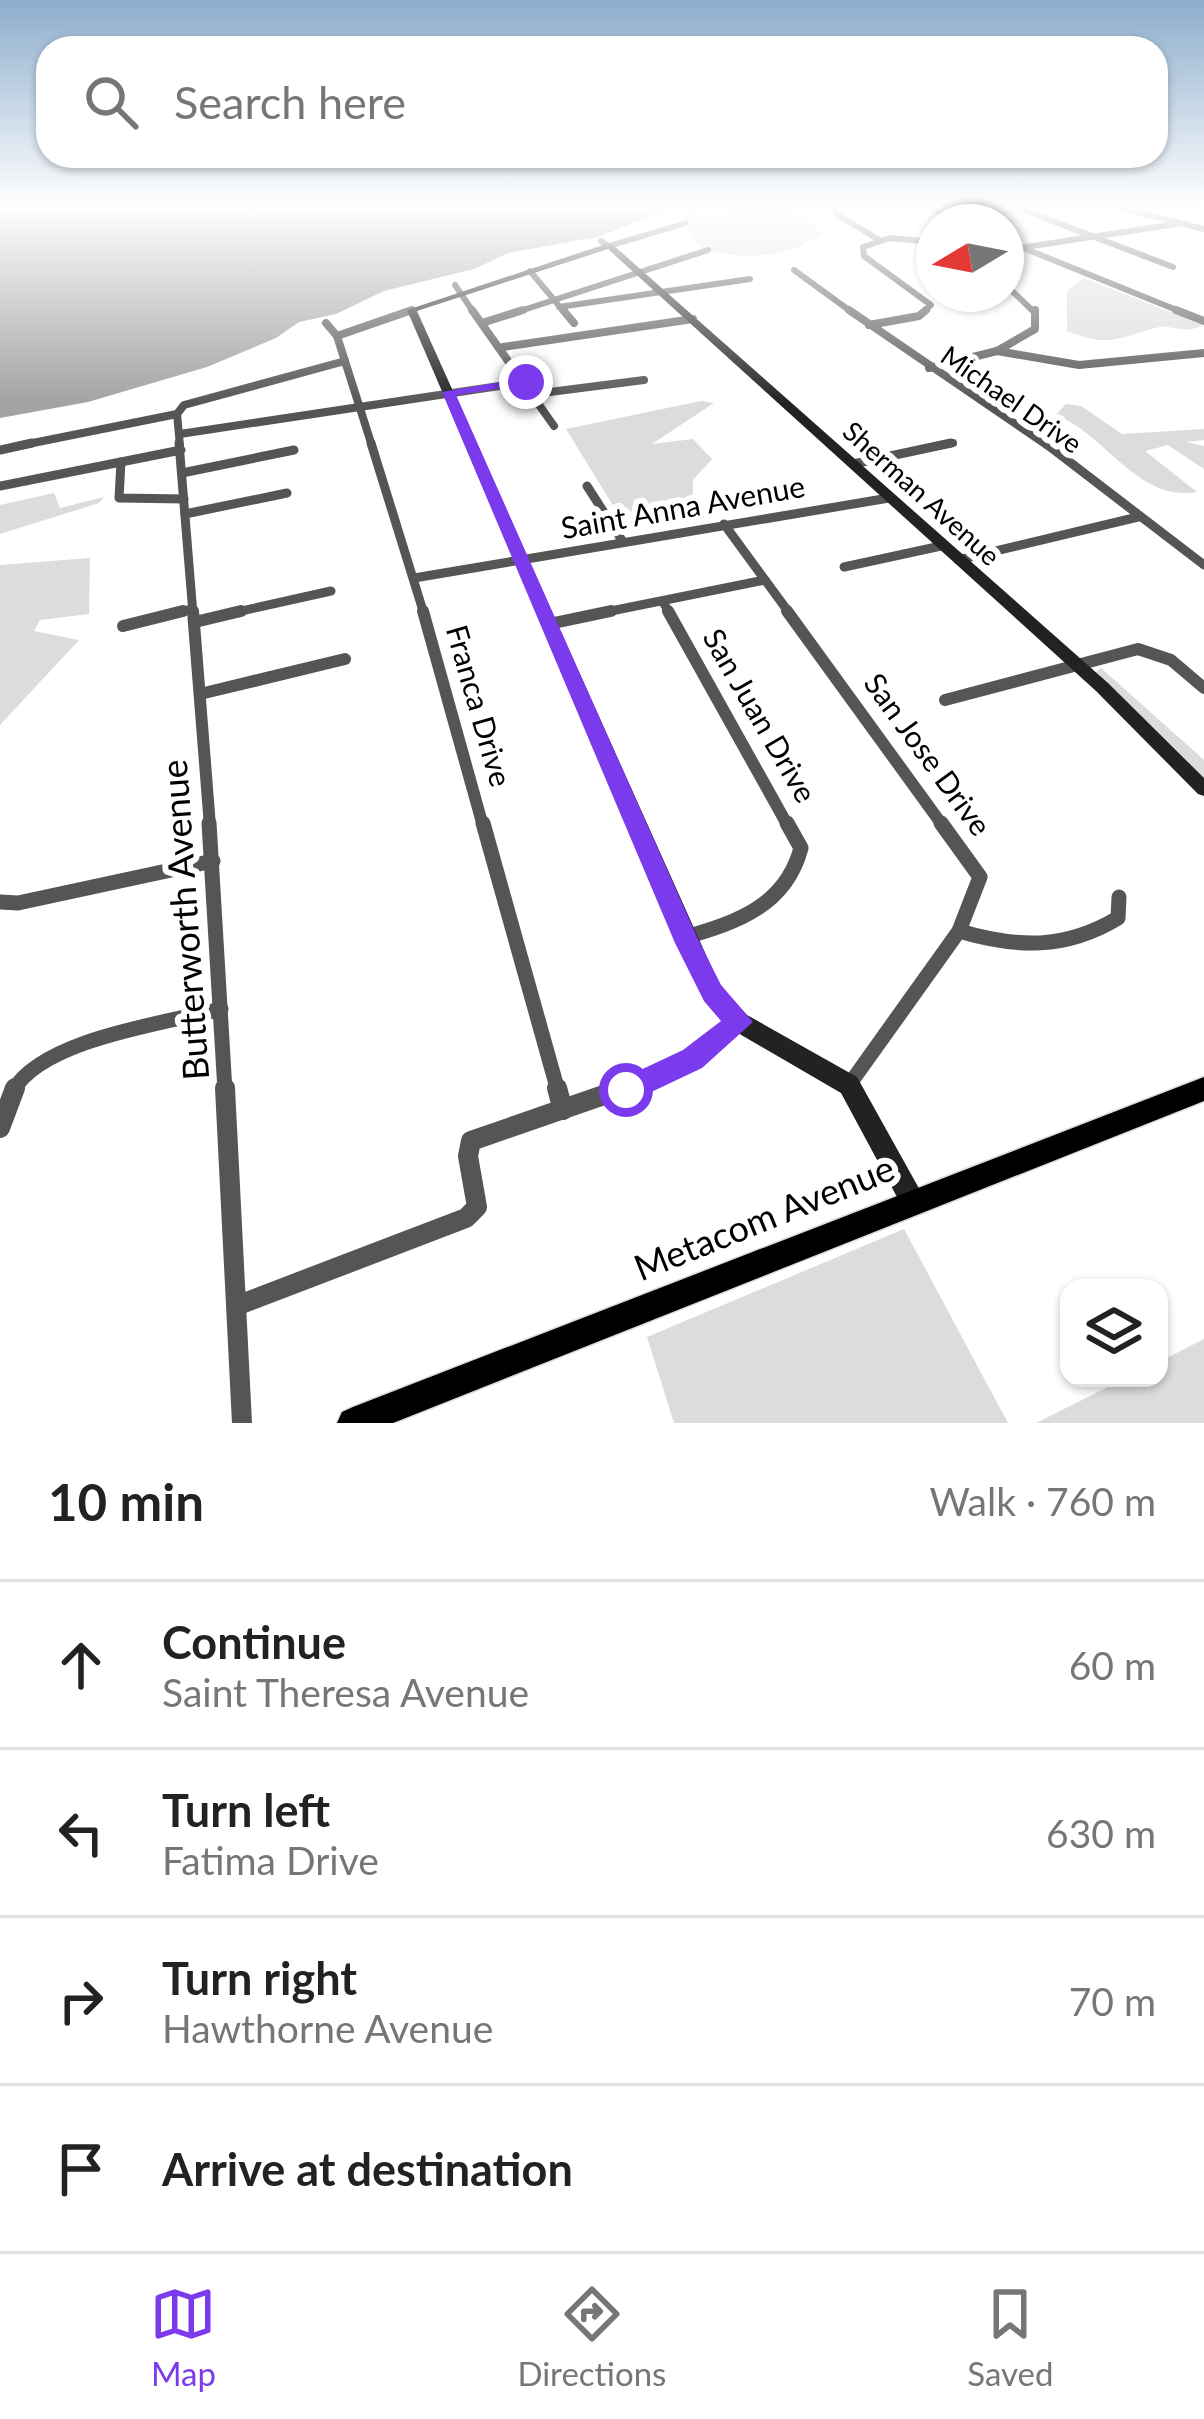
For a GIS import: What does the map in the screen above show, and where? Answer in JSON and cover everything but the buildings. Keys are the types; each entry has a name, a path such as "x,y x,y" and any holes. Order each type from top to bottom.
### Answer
{"main road":[{"name":"Metacom Avenue","path":"353,1423 1204,1089"}],"street":[{"path":"337,336 458,289 528,271"},
{"path":"530,271 574,323"},
{"name":"Michael Drive","path":"797,271 929,368 1040,440 1204,565"},
{"path":"869,325 919,316 931,305 886,271"},
{"path":"1081,271 1204,321"},
{"path":"485,322 639,272"},
{"name":"Sherman Avenue","path":"639,272 1075,664 1204,788"},
{"path":"560,307 750,279"},
{"path":"458,289 554,426"},
{"path":"929,368 997,351 1028,336 1039,322 1024,299"},
{"path":"412,310 712,993 740,1022 849,1085 913,1201"},
{"path":"503,347 693,320"},
{"name":"Franca Drive","path":"326,323 337,336 414,578 563,1110"},
{"path":"997,351 1078,365 1204,353"},
{"path":"0,450 177,414 184,405 345,362"},
{"path":"534,394 644,380"},
{"path":"0,486 359,405 526,382"},
{"name":"Butterworth Avenue","path":"177,414 213,861 242,1423"},
{"path":"853,464 953,443"},
{"path":"182,473 294,450"},
{"path":"122,462 118,492 125,499 184,506 287,493"},
{"path":"587,486 623,542"},
{"name":"Saint Anna Avenue","path":"414,578 890,498"},
{"path":"958,560 1138,517"},
{"name":"San Jose Drive","path":"724,524 980,877 959,931 849,1085"},
{"path":"844,567 941,546"},
{"path":"549,624 765,580"},
{"path":"123,626 331,592"},
{"name":"San Juan Drive","path":"663,602 801,848 793,875 768,902 728,924 686,937"},
{"path":"945,700 1138,649 1154,650 1204,688"},
{"path":"200,694 345,659"},
{"path":"0,902 18,903 213,861"},
{"path":"959,931 1039,948 1096,933 1118,918 1119,897"},
{"path":"0,1128 19,1079 36,1066 104,1040 221,1009"},
{"path":"236,1306 466,1218 477,1207 468,1156 471,1141 667,1072 740,1022"}],"shaded area":[{"path":"0,271 464,271 384,291 336,314 299,322 276,338 207,367 88,402 0,418"},
{"path":"1084,278 1203,325 1161,327 1112,340 1067,331 1067,291"},
{"path":"701,401 714,403 652,444 693,439 712,459 693,480 692,513 630,518 617,512 566,429"},
{"path":"1066,404 1081,406 1122,434 1204,429 1204,440 1186,442 1204,446 1204,469 1168,445 1145,451 1197,492 1176,492 1139,477 1056,415"},
{"path":"54,493 60,508 104,497 99,503 0,534 0,505"},
{"path":"90,558 89,614 40,620 34,631 79,640 0,725 0,565"},
{"path":"1101,668 1204,760 1204,782 1096,672"},
{"path":"904,1229 1008,1423 674,1423 647,1337"},
{"path":"1204,1339 1204,1423 1036,1423 1108,1387 1168,1387 1168,1357"}],"route":[{"path":"526,382 448,392 688,943 712,993 740,1022 692,1059 626,1090"}]}
